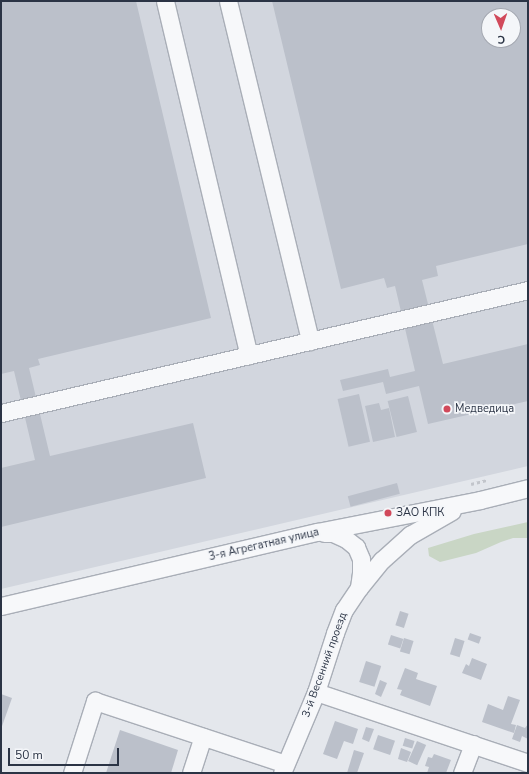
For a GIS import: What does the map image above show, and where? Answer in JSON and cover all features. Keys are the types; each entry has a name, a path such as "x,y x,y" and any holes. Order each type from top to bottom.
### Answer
{"street":[{"path":"165,1 249,355"},
{"path":"228,1 310,341"},
{"path":"1,413 528,290"},
{"name":"3-я Агрегатная улица","path":"1,606 317,532 480,500 528,488"},
{"name":"3-й Весенний проезд","path":"284,769 316,692 342,616 359,588 382,560 410,535 445,514 480,500"},
{"path":"317,532 333,533 346,539 356,547 360,559 361,573 359,588"},
{"path":"316,692 528,763"},
{"path":"72,773 95,701 203,737 284,769"},
{"path":"191,773 203,737"},
{"path":"462,773 473,744"}],"shaded area":[{"path":"1,1 528,1 528,466 1,589"}],"green space":[{"path":"528,522 528,538 513,538 476,553 440,562 429,556 428,548 474,534"}],"building":[{"path":"1,1 136,1 211,318 38,359 40,365 29,368 50,456 193,423 206,478 1,527 1,468 35,460 14,371 1,374"},
{"path":"272,1 528,1 528,244 436,266 438,276 422,280 443,364 528,344 528,401 428,424 419,386 386,394 383,382 343,391 340,380 388,369 390,377 415,371 395,286 387,288 384,278 341,289"},
{"path":"359,394 370,442 349,447 338,399"},
{"path":"408,396 417,432 397,437 388,401"},
{"path":"379,403 381,410 389,408 395,437 373,442 365,406"},
{"path":"397,483 400,494 351,507 348,496"},
{"path":"400,611 409,614 404,628 395,625"},
{"path":"470,633 481,637 479,644 468,640"},
{"path":"391,635 403,639 400,649 388,645"},
{"path":"404,638 414,641 409,654 400,651"},
{"path":"455,638 465,641 460,657 450,654"},
{"path":"472,658 487,664 481,680 462,673 466,664 469,666"},
{"path":"366,661 381,666 374,687 359,682"},
{"path":"405,668 418,673 416,679 437,686 430,706 400,695 402,690 397,689"},
{"path":"380,680 387,683 381,697 375,694"},
{"path":"1,694 12,698 1,729"},
{"path":"508,696 520,700 511,724 516,725 514,733 482,722 488,704 503,710"},
{"path":"335,721 358,729 353,744 344,741 337,759 323,754"},
{"path":"528,724 528,739 522,736 520,742 512,739 517,725 525,728"},
{"path":"366,727 374,729 369,742 362,739"},
{"path":"120,730 178,750 171,773 106,773"},
{"path":"378,735 395,741 390,755 373,749"},
{"path":"405,738 415,741 412,749 403,746"},
{"path":"417,741 426,745 417,765 408,761"},
{"path":"401,748 411,752 407,762 398,759"},
{"path":"354,750 364,753 357,773 347,773"},
{"path":"434,754 451,760 446,773 427,773 429,767 425,766 428,757 432,758"}],"place":[{"name":"Медведица","path":"447,409"},
{"name":"ЗАО КПК","path":"388,513"}]}
